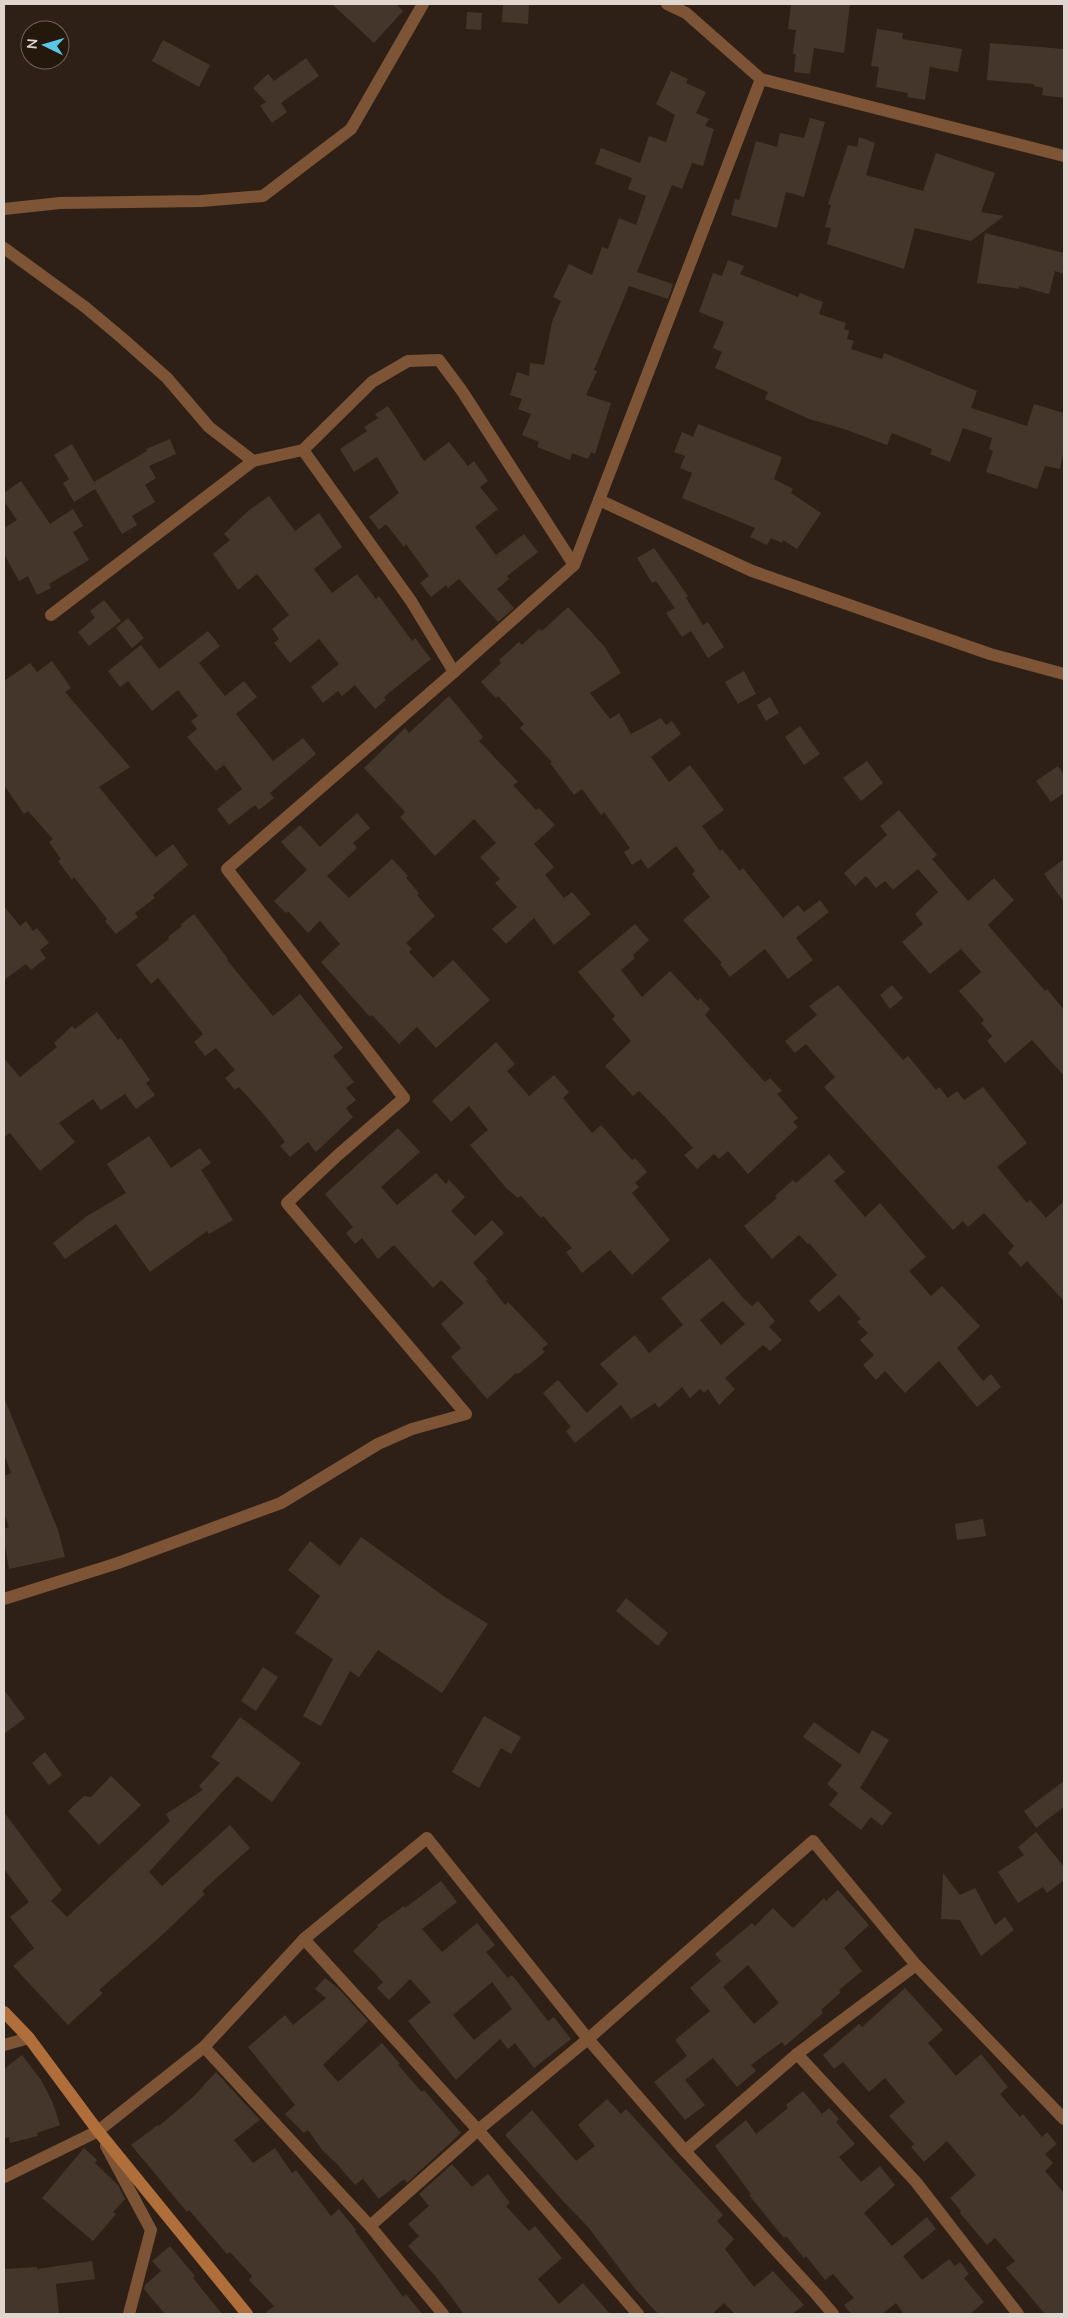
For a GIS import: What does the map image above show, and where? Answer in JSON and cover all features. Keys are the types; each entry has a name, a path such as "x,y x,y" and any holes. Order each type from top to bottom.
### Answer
{"main road":[{"path":"4,2012 29,2038 98,2131 247,2314"}],"street":[{"path":"4,209 60,203 201,201 263,196 304,167 351,129 423,4"},
{"path":"667,4 686,13 761,80 1064,156"},
{"path":"4,1599 118,1563 282,1502 378,1444 412,1429 466,1414 287,1203 338,1155 404,1098 227,869 574,565 761,80"},
{"path":"4,248 77,301 122,338 167,378 209,426 253,461"},
{"path":"50,615 253,461 304,450 372,382 408,361 439,360 462,391 574,565"},
{"path":"304,450 411,601 454,672"},
{"path":"599,500 752,572 990,654 1064,674"},
{"path":"4,2177 98,2131 204,2047 304,1939 428,1838 588,2039 685,2151 833,2314"},
{"path":"370,2226 478,2130 588,2039 813,1841 916,1965 1064,2119"},
{"path":"304,1939 478,2130 638,2314"},
{"path":"685,2151 797,2054 916,1965"},
{"path":"4,2045 29,2038"},
{"path":"204,2047 370,2226 443,2314"},
{"path":"797,2054 916,2182 1018,2314"},
{"path":"98,2131 151,2230 129,2314"}],"building":[{"path":"332,4 396,4 403,11 374,43"},
{"path":"503,4 529,4 528,24 502,22"},
{"path":"791,4 850,4 844,53 814,48 810,74 794,72 796,54 793,54 796,30 788,29"},
{"path":"467,12 482,13 481,30 466,29"},
{"path":"877,29 903,33 902,39 962,49 958,72 930,67 925,100 907,97 908,93 876,87 879,67 871,66"},
{"path":"163,40 210,65 199,87 152,61"},
{"path":"990,43 1064,49 1064,98 1042,95 1043,88 1034,86 1034,84 987,80"},
{"path":"306,58 319,76 281,103 287,112 272,123 260,106 266,102 253,88 268,74 274,81"},
{"path":"671,71 688,79 686,83 706,92 696,113 709,119 705,126 714,129 703,166 692,163 682,189 672,185 637,272 673,284 668,299 629,286 594,370 597,371 586,395 611,403 595,454 591,452 588,459 572,453 570,460 537,447 539,442 522,435 531,414 518,409 522,399 510,395 517,372 529,376 530,363 544,365 552,322 561,301 553,297 569,264 592,275 602,247 608,249 619,218 636,225 646,196 628,189 632,178 595,164 601,148 640,163 649,136 666,142 675,115 656,104"},
{"path":"810,118 825,122 804,197 786,192 777,228 731,215 735,199 739,200 756,141 777,147 780,133 804,138"},
{"path":"859,137 875,143 866,175 923,191 936,153 995,173 981,212 1004,216 971,241 915,228 904,269 827,244 831,228 825,227 831,205 828,204 848,145 857,147"},
{"path":"985,233 1064,253 1064,274 1055,271 1049,294 1019,286 1019,289 977,283"},
{"path":"728,260 744,266 740,274 798,297 800,293 823,302 819,314 846,323 844,329 849,331 847,339 854,341 851,349 882,359 884,353 977,391 971,408 1027,426 1034,404 1064,413 1064,449 1060,469 1045,466 1037,489 986,472 993,451 989,449 992,438 963,428 950,462 930,454 932,449 892,433 887,445 847,430 809,419 765,399 768,392 715,368 722,352 713,348 724,322 699,312 713,273 722,276"},
{"path":"388,406 424,461 449,442 468,466 474,461 488,481 480,487 498,509 475,527 496,555 524,534 538,552 507,576 509,579 497,589 514,608 498,622 459,579 448,588 446,585 431,597 420,583 429,576 406,544 404,547 386,524 379,530 369,517 399,493 377,457 354,472 340,449 367,431 364,427 378,418 375,414"},
{"path":"698,424 782,457 774,479 793,489 791,493 821,513 797,549 783,540 782,543 771,538 767,545 750,537 755,528 682,498 692,473 680,468 685,456 674,452 682,432 693,437"},
{"path":"170,439 176,454 149,466 156,478 145,485 155,502 132,516 137,525 122,534 95,489 74,502 63,483 69,479 54,455 72,444 94,482 147,451 146,449"},
{"path":"21,481 50,524 73,509 83,526 73,532 89,560 49,584 51,588 37,595 28,576 19,581 4,554 4,528 17,520 4,501 4,493"},
{"path":"269,496 295,531 319,513 342,547 314,569 332,593 357,574 376,599 379,596 412,641 415,638 431,659 384,697 386,700 375,709 355,685 342,696 338,691 323,703 311,687 339,664 319,639 290,663 274,643 279,639 272,629 289,615 257,574 238,590 213,554 230,540 224,534 248,511"},
{"path":"654,548 688,596 686,598 703,625 708,622 724,647 708,658 691,631 682,637 666,613 675,608 656,581 652,583 637,558"},
{"path":"104,600 121,621 89,646 78,632 95,618 90,611"},
{"path":"568,607 604,646 621,673 590,693 610,719 619,713 631,734 661,718 666,725 672,721 681,734 651,757 669,782 690,765 724,810 702,826 720,851 722,849 740,871 743,868 783,918 798,905 804,912 820,900 829,912 796,938 813,960 788,979 765,949 730,977 720,964 722,963 683,920 710,897 692,874 695,871 676,846 648,869 641,859 632,865 624,852 630,848 604,812 601,815 582,789 574,795 550,763 552,762 520,728 524,724 498,696 496,698 481,682 501,663 499,660 519,642 522,645 539,629 542,631"},
{"path":"128,618 144,638 132,648 116,628"},
{"path":"208,631 220,646 199,663 225,696 244,681 257,697 236,714 273,761 303,738 316,754 270,793 274,798 259,810 255,805 229,825 217,809 242,789 224,765 216,771 187,737 197,729 191,721 198,716 178,690 152,711 128,681 120,687 108,671 141,645 159,669"},
{"path":"52,661 71,688 65,692 130,767 99,787 156,857 173,844 188,865 153,895 155,898 135,913 138,917 116,934 105,921 107,919 74,877 72,880 58,861 61,859 49,842 53,839 28,811 24,814 4,785 4,681 30,663 37,672"},
{"path":"744,671 756,694 738,704 725,682"},
{"path":"449,696 483,737 479,741 518,782 513,785 536,810 539,808 555,825 534,844 554,867 545,875 564,898 572,892 591,914 554,945 534,918 506,944 492,929 517,907 495,883 500,879 480,857 496,843 474,819 435,856 400,817 405,812 364,768 405,728 409,733"},
{"path":"770,697 779,713 766,721 757,705"},
{"path":"800,726 820,754 804,765 785,737"},
{"path":"867,761 883,783 861,801 843,778"},
{"path":"1058,766 1064,775 1064,793 1051,802 1036,781"},
{"path":"899,810 937,855 932,859 968,901 994,878 1014,900 988,925 1064,1010 1064,1076 1032,1040 1005,1063 987,1041 992,1036 981,1023 984,1020 959,991 981,972 961,949 930,974 902,942 923,924 915,914 938,892 918,869 893,890 885,881 876,888 866,876 855,886 844,873 887,835 880,826"},
{"path":"357,813 370,828 353,843 357,848 327,876 349,898 392,859 408,876 406,878 419,893 417,895 435,916 406,943 412,949 409,952 433,978 453,960 490,1000 436,1048 417,1027 399,1044 372,1015 370,1017 321,962 340,944 320,921 308,933 288,911 286,913 274,901 307,870 281,842 300,825 320,847"},
{"path":"1064,859 1064,902 1044,874"},
{"path":"4,906 20,926 26,921 33,931 37,928 49,943 40,950 46,958 31,970 26,964 4,980"},
{"path":"194,914 227,960 273,1016 300,994 343,1048 333,1056 354,1082 346,1088 356,1100 346,1108 353,1117 316,1152 308,1142 290,1157 280,1146 285,1142 265,1116 239,1087 235,1090 225,1078 235,1070 216,1048 205,1056 194,1042 203,1034 158,978 151,984 136,965 169,939 168,937 182,926 180,925"},
{"path":"635,924 649,940 633,955 635,958 621,970 642,997 670,971 698,1001 700,998 710,1009 705,1015 765,1082 770,1078 782,1091 777,1094 798,1118 793,1122 798,1127 748,1174 728,1151 719,1159 714,1154 697,1169 684,1155 693,1148 639,1091 633,1096 605,1066 631,1041 612,1019 615,1016 578,972"},
{"path":"838,985 903,1060 908,1056 936,1090 939,1087 948,1098 957,1091 964,1100 983,1087 1027,1143 997,1167 1027,1203 1030,1200 1046,1218 1064,1201 1064,1301 1027,1261 1021,1267 1008,1253 1014,1246 984,1213 968,1227 963,1221 953,1230 824,1087 835,1077 806,1044 795,1053 785,1041 817,1015 809,1006"},
{"path":"892,985 903,998 890,1009 880,995"},
{"path":"97,1012 118,1040 121,1038 150,1080 146,1083 155,1095 136,1109 125,1094 101,1110 93,1099 59,1123 75,1142 40,1171 10,1133 4,1137 4,1058 20,1077 57,1047 54,1043 72,1026 75,1029"},
{"path":"496,1042 515,1064 507,1071 529,1096 554,1075 569,1092 563,1098 592,1133 601,1125 632,1160 635,1158 647,1172 635,1183 639,1187 632,1193 670,1240 632,1275 610,1250 582,1273 566,1252 572,1248 543,1216 541,1218 521,1196 518,1198 507,1189 470,1145 488,1130 469,1106 451,1122 432,1101"},
{"path":"398,1128 420,1152 381,1187 397,1205 436,1173 446,1184 449,1180 465,1197 451,1211 475,1236 492,1220 504,1233 473,1263 488,1280 486,1281 505,1305 508,1302 548,1344 542,1349 545,1352 518,1374 516,1373 487,1399 451,1357 461,1348 441,1324 464,1303 441,1280 433,1288 394,1245 378,1259 362,1238 355,1244 346,1233 353,1227 325,1194"},
{"path":"149,1136 171,1168 200,1148 211,1163 201,1170 233,1220 209,1234 207,1231 150,1272 116,1224 65,1259 53,1243 87,1216 126,1193 107,1164"},
{"path":"829,1154 845,1172 834,1181 865,1217 880,1203 926,1257 909,1271 931,1296 942,1286 980,1326 957,1348 983,1381 991,1374 1001,1387 977,1407 939,1361 905,1393 885,1371 876,1380 863,1365 874,1355 860,1340 868,1333 857,1322 861,1319 839,1295 819,1312 809,1301 837,1275 809,1243 799,1235 772,1259 744,1226 777,1198 775,1196 793,1180 796,1183"},
{"path":"710,1258 744,1299 752,1306 758,1301 775,1321 769,1327 782,1340 770,1351 763,1345 725,1378 735,1389 719,1405 708,1389 704,1393 700,1389 690,1398 682,1387 659,1408 655,1403 631,1419 621,1405 575,1443 566,1431 571,1427 543,1393 558,1380 587,1413 618,1384 600,1364 635,1335 649,1353 683,1325 661,1298","holes":["723,1301 745,1324 721,1345 700,1320"]},
{"path":"5,1400 58,1530 65,1557 9,1569 4,1540 4,1529 9,1527 4,1513 4,1476 11,1473 4,1454"},
{"path":"983,1519 986,1536 957,1540 955,1524"},
{"path":"361,1537 445,1597 488,1624 442,1693 378,1650 359,1677 350,1671 321,1726 303,1716 333,1659 295,1633 320,1596 288,1570 310,1541 340,1566"},
{"path":"626,1598 668,1633 658,1646 616,1611"},
{"path":"263,1667 278,1677 256,1711 241,1701"},
{"path":"4,1690 25,1718 4,1734"},
{"path":"484,1716 521,1737 511,1754 501,1748 479,1788 452,1772"},
{"path":"240,1717 301,1763 272,1802 237,1776 149,1872 162,1886 230,1825 250,1848 202,1891 205,1894 160,1937 99,1990 103,1993 68,2025 13,1966 34,1948 10,1917 29,1902 4,1869 4,1812 62,1890 51,1901 67,1917 170,1821 166,1814 203,1790 199,1786 220,1763 211,1757"},
{"path":"814,1722 859,1754 872,1730 889,1740 860,1788 892,1813 882,1826 871,1817 861,1830 829,1805 838,1793 827,1784 842,1765 803,1737"},
{"path":"45,1752 62,1775 49,1785 32,1763"},
{"path":"111,1776 141,1805 99,1845 68,1811 84,1796 91,1797"},
{"path":"1064,1781 1064,1807 1036,1828 1024,1811"},
{"path":"1036,1832 1064,1867 1064,1880 1047,1893 1043,1887 1018,1903 998,1872 1024,1855 1018,1847"},
{"path":"943,1873 960,1895 975,1888 995,1925 1005,1917 1014,1930 981,1956 960,1920 941,1919"},
{"path":"441,1881 457,1902 422,1929 442,1952 477,1923 495,1945 486,1952 508,1978 512,1975 548,2021 554,2017 571,2039 534,2068 515,2043 508,2049 500,2039 456,2080 408,2021 431,2002 410,1979 389,2000 377,1988 383,1982 353,1951 378,1927 377,1925 404,1906 405,1908","holes":["492,1982 512,2009 474,2040 453,2015"]},
{"path":"838,1890 869,1925 844,1948 862,1971 839,1990 841,1992 821,2010 823,2013 785,2046 782,2042 751,2065 756,2071 737,2087 713,2058 685,2080 705,2105 685,2120 654,2082 687,2056 675,2040 710,2011 690,1988 721,1961 715,1954 752,1923 755,1926 773,1908 793,1928 824,1898 826,1901","holes":["748,1965 779,2003 754,2024 723,1987"]},
{"path":"325,1978 338,1988 368,2021 323,2065 338,2082 382,2043 400,2064 398,2065 422,2092 424,2090 461,2133 407,2183 404,2179 379,2199 363,2179 355,2185 323,2151 308,2130 304,2133 285,2114 295,2105 248,2047 285,2015 293,2025 326,1998 315,1989"},
{"path":"905,1988 943,2030 928,2043 956,2076 981,2054 1008,2087 1000,2094 1020,2117 1023,2114 1042,2137 1047,2132 1057,2144 1045,2154 1053,2163 1045,2171 1064,2193 1064,2314 1045,2314 1006,2268 1015,2261 995,2238 987,2245 960,2213 961,2211 950,2198 976,2175 947,2141 924,2162 911,2147 914,2144 889,2116 905,2102 885,2078 869,2092 843,2062 834,2069 823,2055 859,2024 862,2027"},
{"path":"22,2055 41,2080 52,2101 60,2125 37,2133 38,2136 10,2143 9,2137 4,2139 4,2069"},
{"path":"216,2072 260,2120 234,2140 253,2163 275,2148 292,2173 296,2170 331,2216 339,2209 403,2297 406,2294 422,2314 264,2314 274,2306 249,2280 252,2276 230,2252 227,2254 189,2210 187,2212 131,2145 159,2126 194,2096"},
{"path":"803,2091 822,2114 829,2108 839,2119 836,2122 855,2144 839,2157 861,2182 880,2166 895,2185 864,2213 892,2246 927,2217 936,2229 903,2256 922,2280 949,2259 955,2266 960,2262 969,2274 964,2278 984,2302 970,2314 904,2314 896,2303 882,2314 851,2314 844,2305 854,2298 833,2274 825,2280 806,2256 804,2258 786,2236 784,2238 749,2195 751,2194 715,2146 746,2120 756,2134 788,2108 786,2105"},
{"path":"607,2099 621,2114 626,2109 723,2215 717,2221 734,2239 725,2249 754,2287 773,2271 804,2305 792,2314 735,2314 724,2303 712,2314 658,2314 636,2290 588,2227 505,2135 532,2110 576,2161 595,2146 578,2125"},
{"path":"84,2148 97,2160 95,2163 118,2185 125,2199 113,2212 116,2214 93,2241 42,2198"},
{"path":"452,2164 472,2187 488,2174 510,2203 506,2206 529,2231 535,2226 562,2258 538,2279 559,2304 583,2283 610,2314 464,2314 435,2276 408,2246 419,2236 408,2224 429,2206 419,2194"},
{"path":"170,2246 195,2276 193,2278 222,2314 165,2314 144,2289 145,2285 161,2271 152,2261"},
{"path":"92,2261 95,2279 56,2284 59,2314 4,2314 4,2269 37,2267 37,2269"}]}
